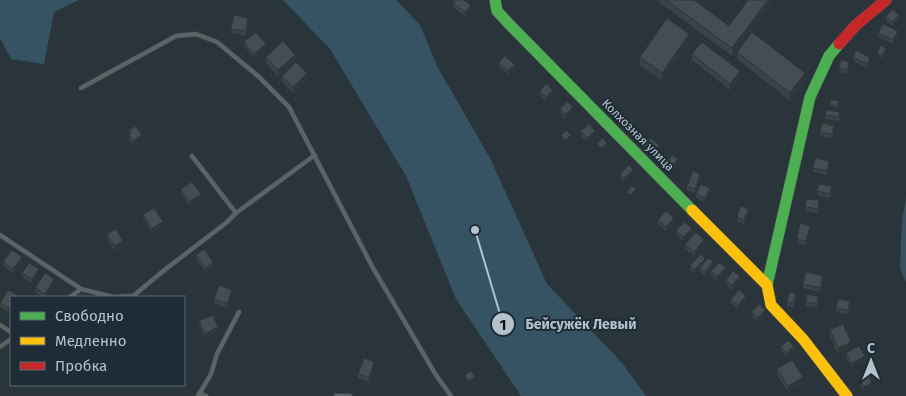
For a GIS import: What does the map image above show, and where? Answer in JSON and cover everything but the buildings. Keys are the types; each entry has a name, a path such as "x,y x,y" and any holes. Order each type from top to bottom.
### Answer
{"street":[{"name":"Колхозная улица","path":"495,0 497,11 510,25 767,286 771,305 803,339 847,396"},
{"path":"767,286 810,97 829,56 856,25 886,0"}],"lane":[{"path":"81,88 176,36 196,34 217,42 258,76 289,106 373,268 436,375 451,396"},
{"path":"133,296 226,223 236,213 314,155"},
{"path":"192,156 236,213"},
{"path":"0,234 81,289 109,296"},
{"path":"71,296 81,289"},
{"path":"206,396 198,395 211,374 216,354 239,312"},
{"path":"336,396 350,396"}],"water":[{"path":"0,0 79,0 54,12 44,64 11,59 0,38"},
{"path":"283,0 396,0 420,25 438,68 490,158 547,284 622,363 646,396 521,396 456,299 406,176 330,49"},
{"path":"906,198 906,282 900,268 902,220"}],"traffic: fast":[{"path":"495,0 497,11 510,25 692,210"},
{"path":"767,285 810,97 829,56 839,44"}],"traffic: slow":[{"path":"692,210 767,285 771,305 803,339 847,396"}],"traffic: jam":[{"path":"839,44 856,25 886,0"}],"place":[{"name":"Бейсужёк Левый","path":"475,230"}]}
